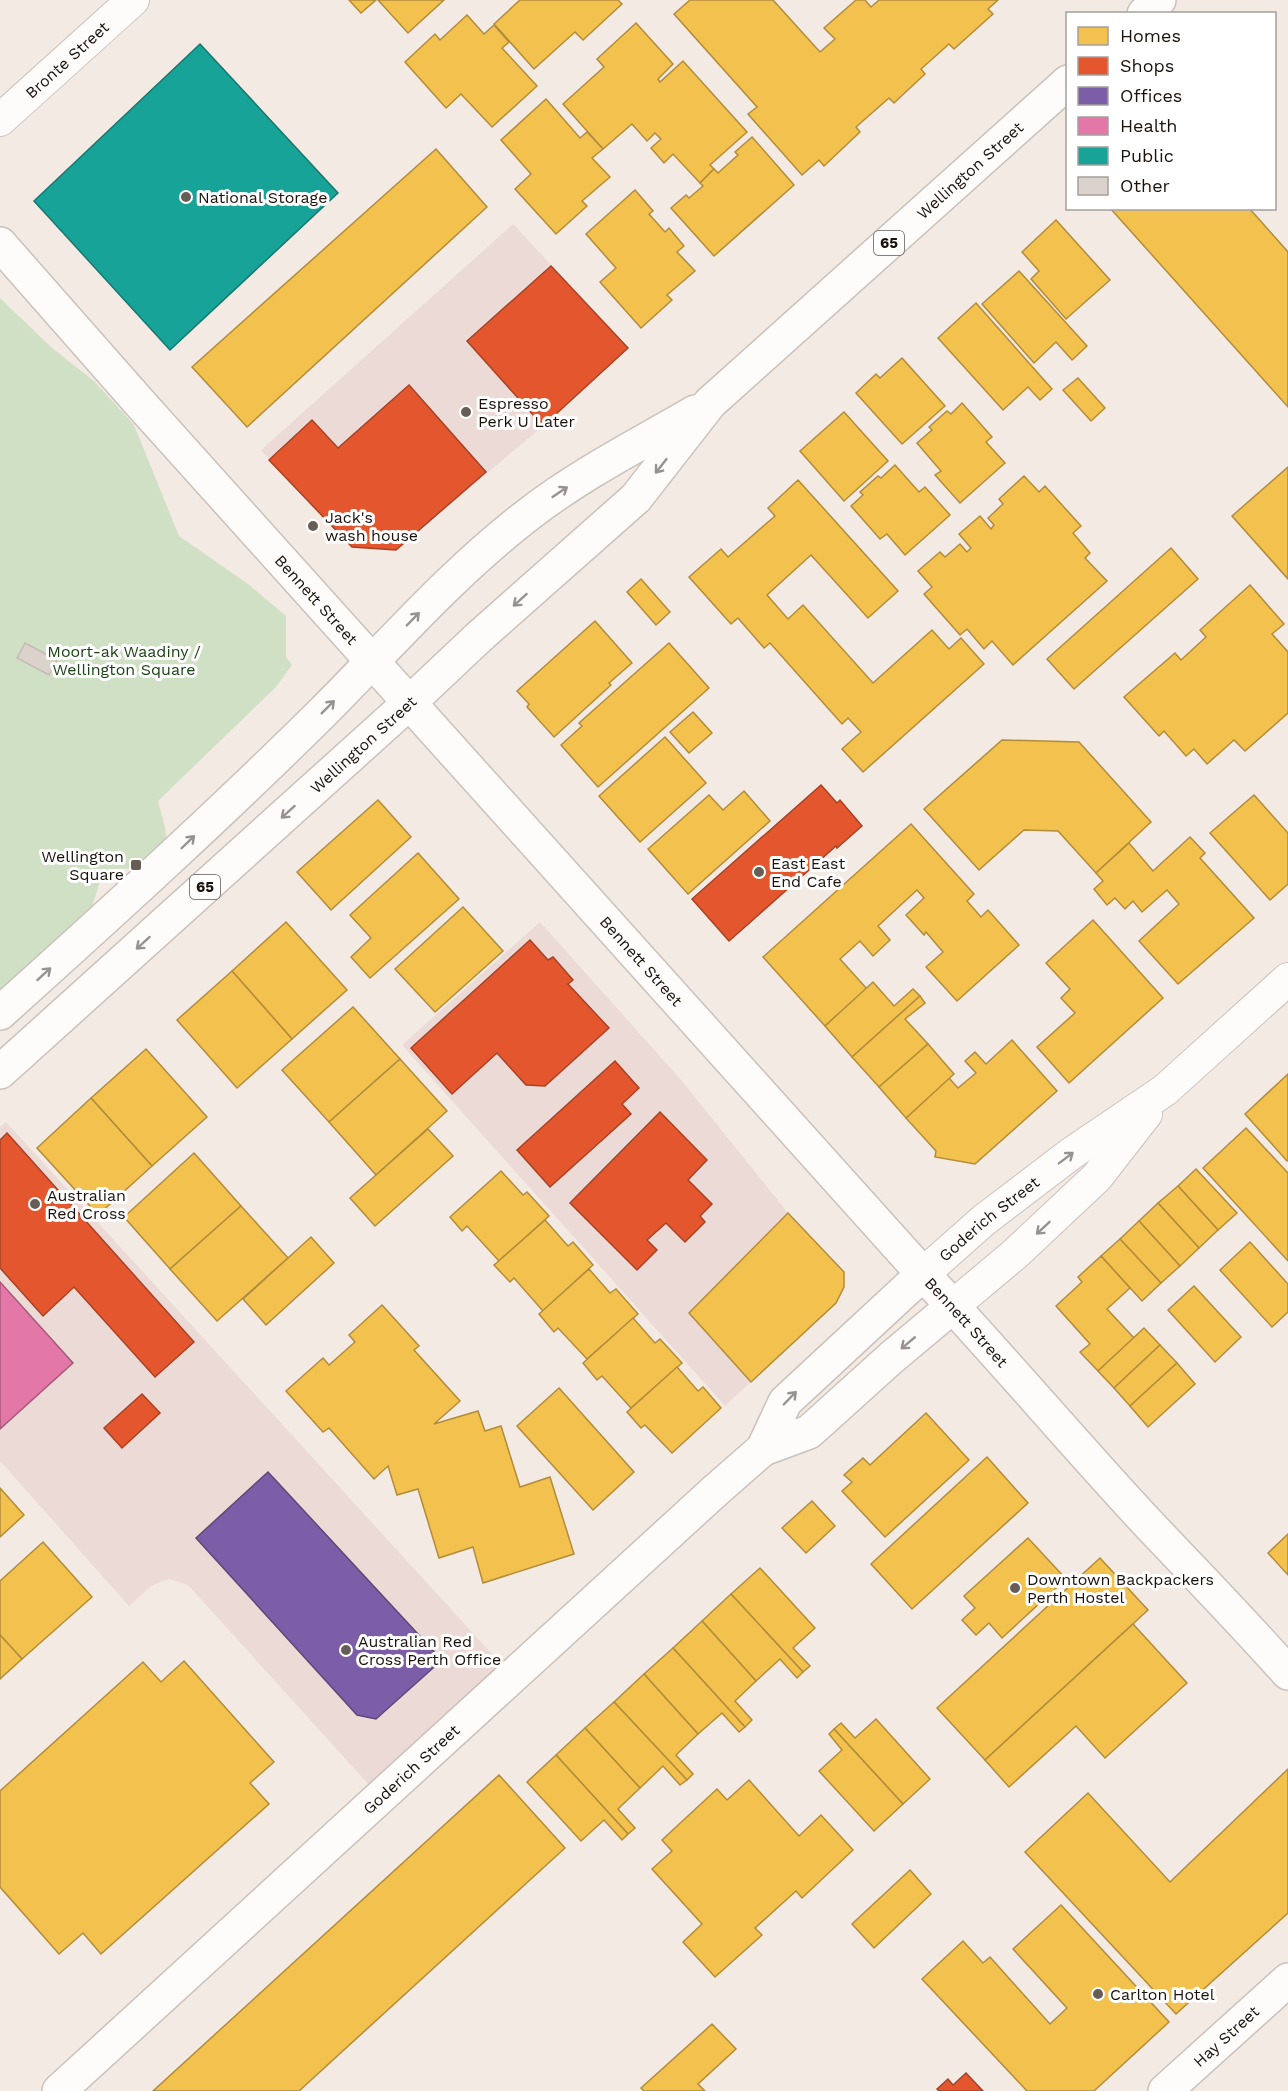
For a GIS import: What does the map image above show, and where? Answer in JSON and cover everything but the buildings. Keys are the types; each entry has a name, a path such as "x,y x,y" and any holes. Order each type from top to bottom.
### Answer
{"main road":[{"path":"1146,12 1159,0"},
{"name":"Wellington Street","path":"0,1072 410,703 488,629 636,498 710,403 1066,84"},
{"name":"Bennett Street","path":"0,244 372,662 1142,1517 1210,1587 1288,1673"},
{"name":"Wellington Street","path":"0,1013 147,881 372,662 418,614 499,538 531,512 577,482 710,403"},
{"name":"Goderich Street","path":"764,1449 785,1402 923,1274"},
{"name":"Goderich Street","path":"59,2091 764,1449 809,1432 953,1306"},
{"name":"Hay Street","path":"1165,2091 1288,1980"}],"street":[{"name":"Bronte Street","path":"0,120 133,0"},
{"name":"Goderich Street","path":"923,1274 993,1214 1072,1153 1165,1090 1288,979"},
{"name":"Goderich Street","path":"953,1306 1025,1244 1097,1177 1165,1090"}],"shaded area":[{"path":"513,224 628,348 543,426 396,550 352,547 261,450"},
{"path":"540,922 682,1081 788,1213 844,1272 836,1303 725,1406 402,1045"},
{"path":"6,1122 513,1677 380,1797 188,1585 169,1579 159,1582 129,1606 0,1461 0,1127"}],"green space":[{"name":"Moort-ak Waadiny / Wellington Square","path":"0,298 51,347 95,382 134,425 179,536 248,584 286,616 286,657 292,665 276,687 158,801 165,827 168,857 144,868 116,869 100,881 89,917 24,969 0,1002"}],"place":[{"name":"National Storage","path":"186,197"},
{"name":"Espresso Perk U Later","path":"466,412"},
{"name":"Jack's wash house","path":"313,526"},
{"name":"Wellington Square","path":"136,865"},
{"name":"East East End Cafe","path":"759,872"},
{"name":"Australian Red Cross","path":"35,1204"},
{"name":"Downtown Backpackers Perth Hostel","path":"1015,1588"},
{"name":"Australian Red Cross Perth Office","path":"346,1650"},
{"name":"Carlton Hotel","path":"1098,1994"}]}
